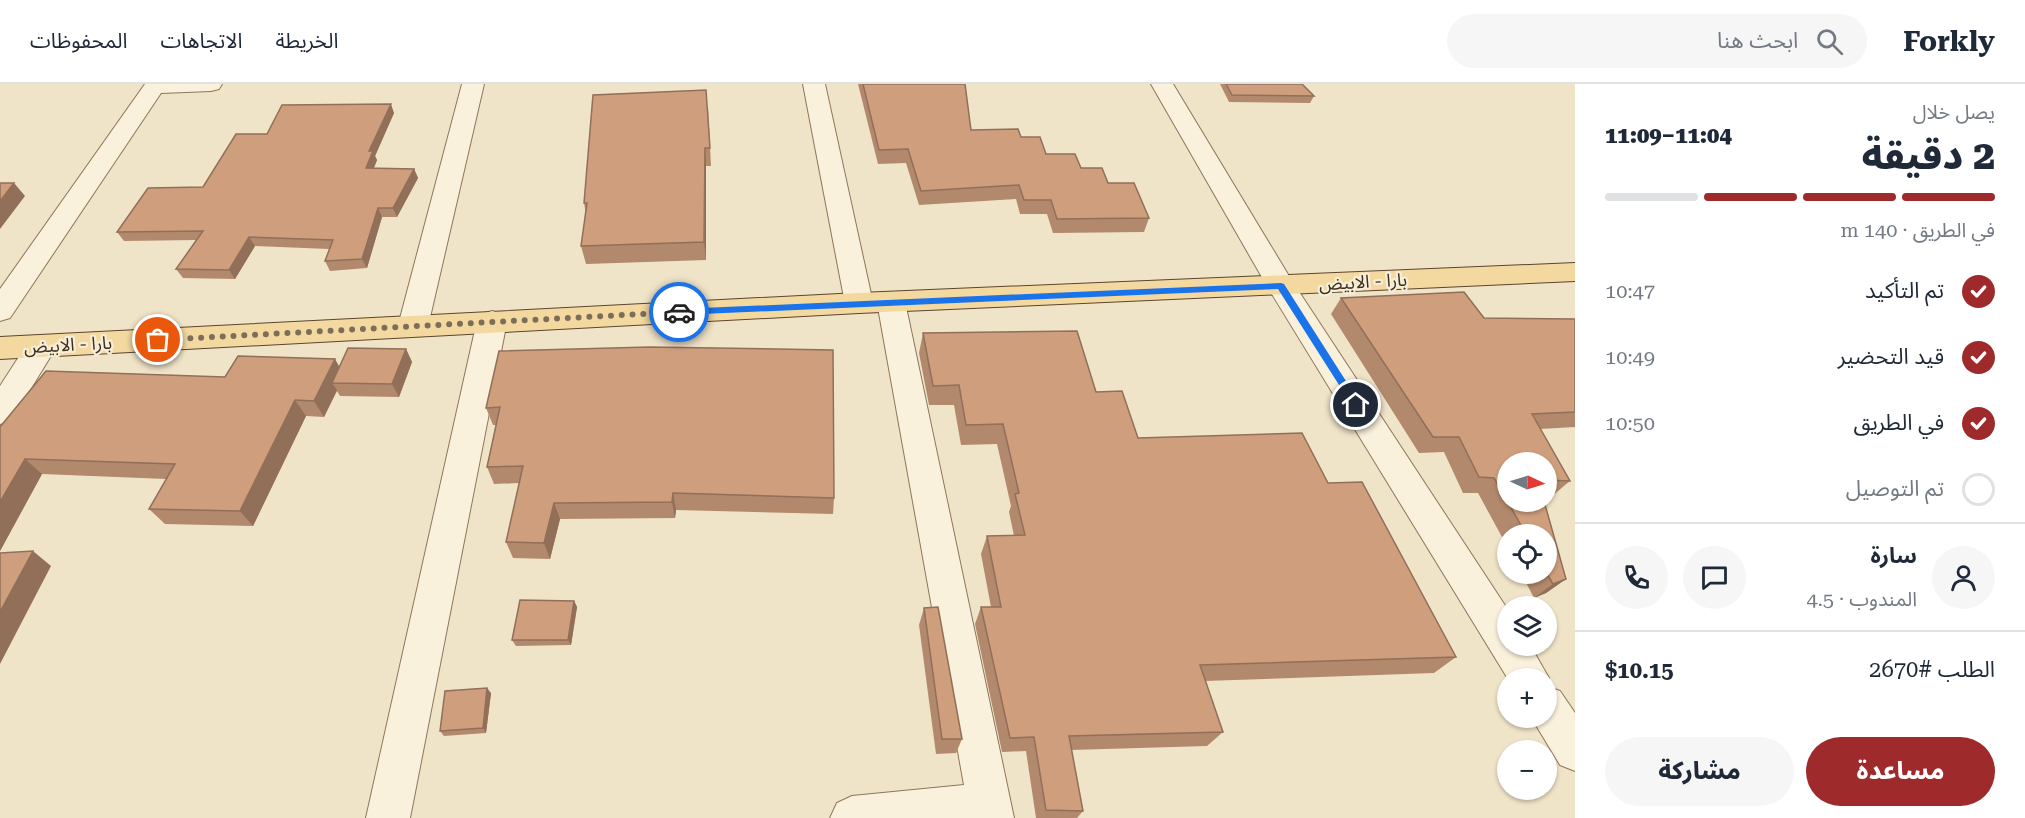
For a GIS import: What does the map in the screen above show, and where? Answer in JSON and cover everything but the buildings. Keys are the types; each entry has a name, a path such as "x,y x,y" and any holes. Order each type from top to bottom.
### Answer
{"main road":[{"name":"بارا - الابيض","path":"0,348 875,302 1575,272"}],"street":[{"path":"0,311 155,85 211,84"},
{"path":"413,326 473,84"},
{"path":"814,84 875,302 990,811 852,818"},
{"path":"1162,84 1281,286 1497,627"},
{"path":"388,818 492,321"},
{"path":"0,412 42,346"},
{"path":"1557,722 1574,747"}],"way so far":[{"path":"158,340 679,312"}],"route":[{"path":"679,312 1281,286 1356,405"}]}
